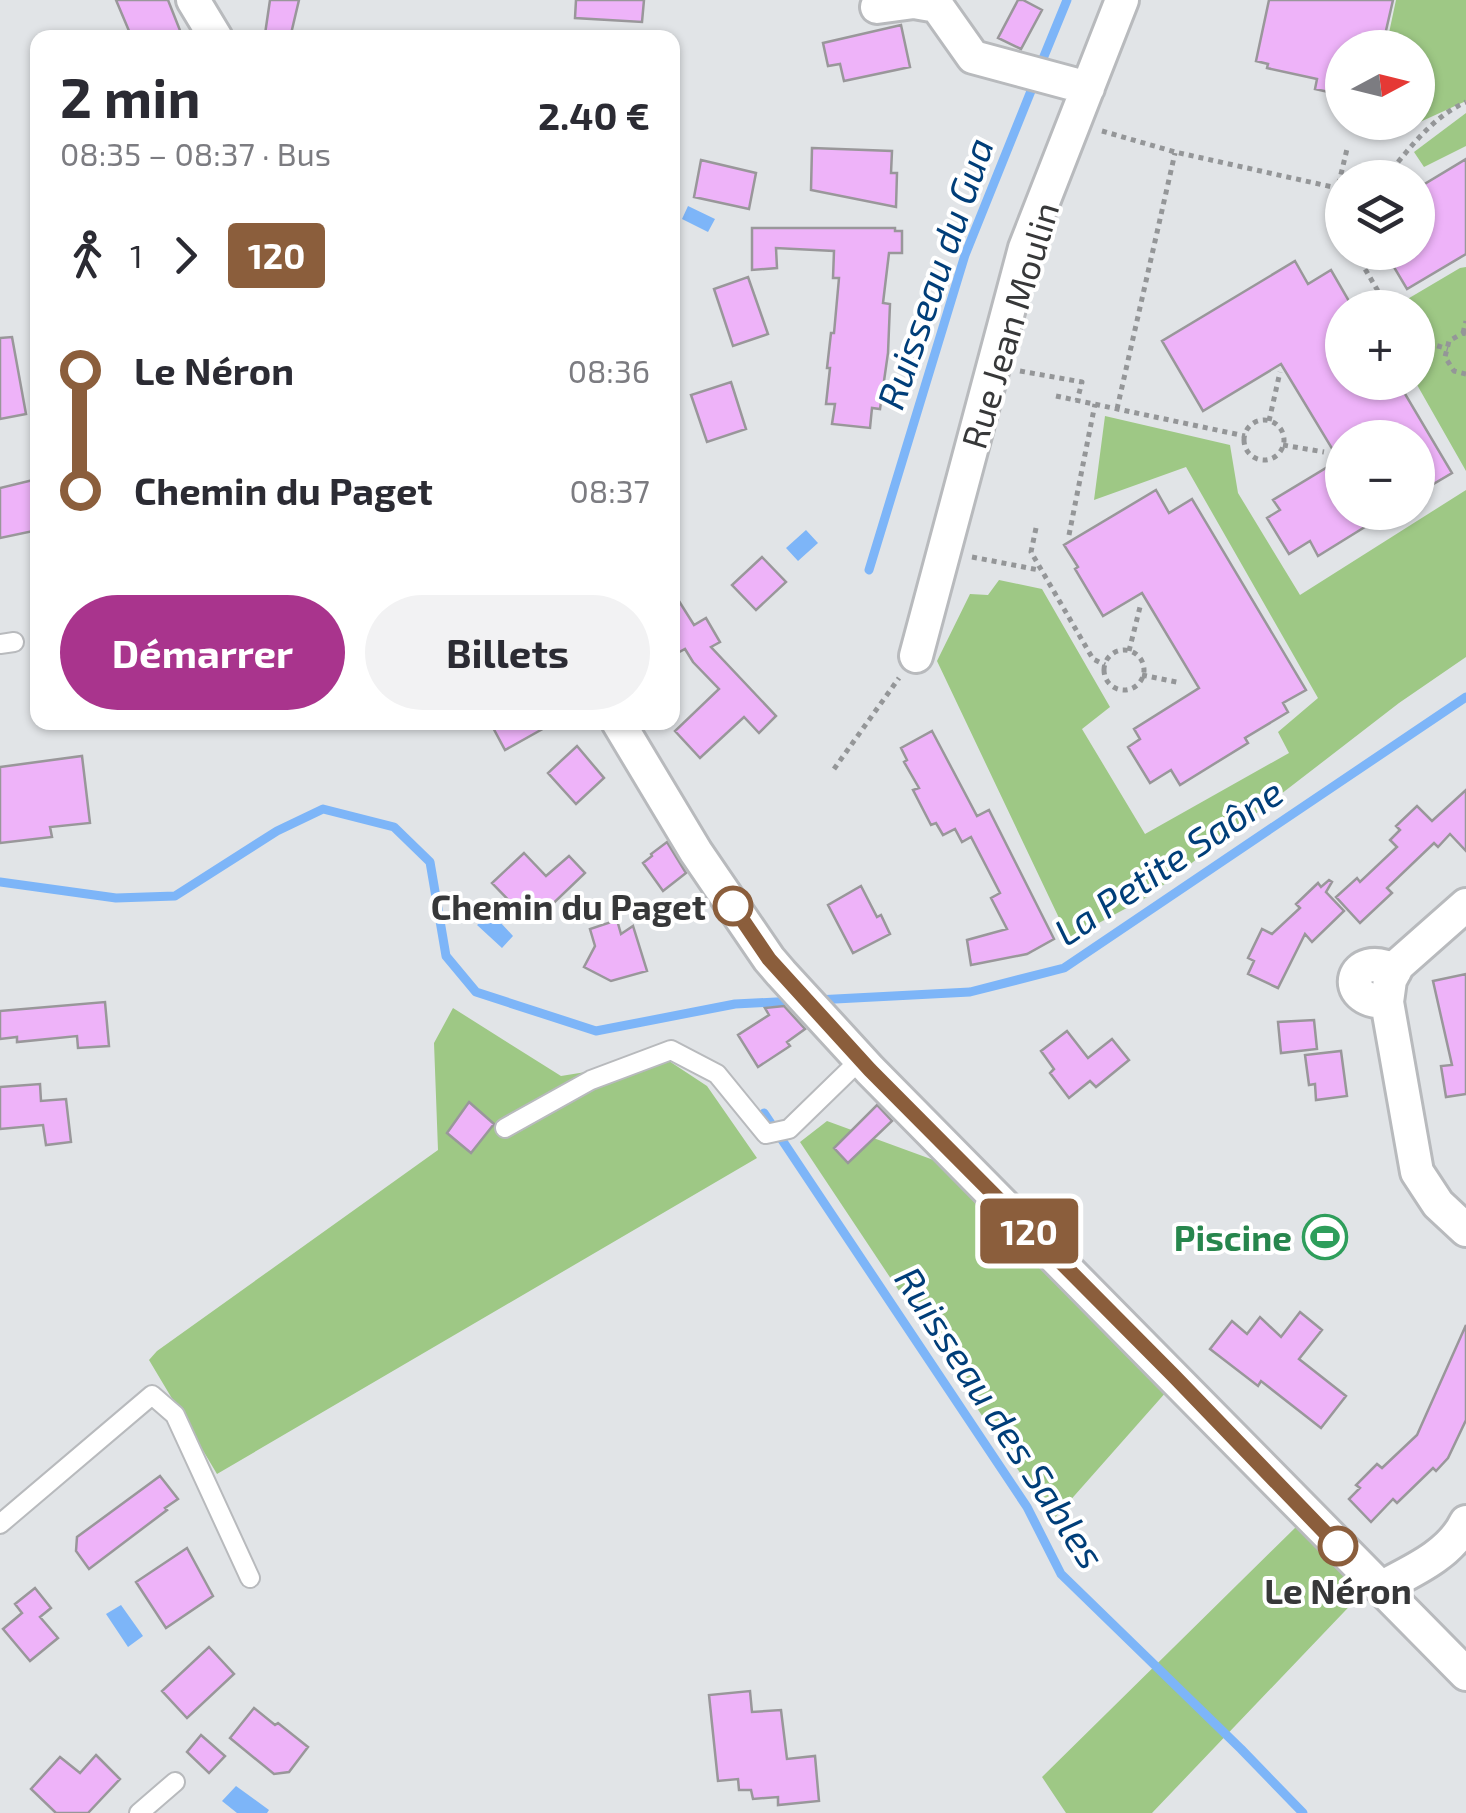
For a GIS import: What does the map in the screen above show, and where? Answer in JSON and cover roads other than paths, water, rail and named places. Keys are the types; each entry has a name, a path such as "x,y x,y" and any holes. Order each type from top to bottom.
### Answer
{"street":[{"path":"194,0 211,30"},
{"name":"Rue Jean Moulin","path":"916,656 1025,248 1122,0"},
{"path":"877,8 914,2 938,6 973,57 1088,88"},
{"path":"623,730 696,852 769,959 861,1059 1466,1674"},
{"path":"1461,1220 1438,1204 1417,1172 1391,986 1398,965 1466,905"},
{"path":"1382,1587 1426,1564 1461,1532 1466,1522"}],"lane":[{"path":"505,1128 591,1080 670,1050 717,1074 766,1134 789,1129 861,1059"},
{"path":"0,1524 152,1394 175,1415 250,1578"},
{"path":"139,1813 175,1782"}],"water":[{"path":"688,206 715,219 708,232 682,219"},
{"path":"806,530 818,543 798,561 786,548"},
{"path":"495,908 503,916 500,922 513,936 502,948 477,925"},
{"name":"Piscine","path":"1329,1220 1342,1233 1324,1252 1310,1252 1308,1241"},
{"path":"121,1605 143,1636 128,1647 106,1614"},
{"path":"236,1786 269,1810 267,1813 237,1813 222,1801"}],"waterway":[{"name":"Ruisseau du Gua","path":"1040,66 1067,0"},
{"name":"Ruisseau du Gua","path":"869,570 965,255 1035,81"},
{"name":"La Petite Saône","path":"816,1000 970,992 1064,968 1466,697"},
{"name":"La Petite Saône","path":"0,882 116,898 175,896 277,831 323,809 394,827 430,862 446,956 476,992 596,1031 735,1004 795,1001"},
{"name":"Ruisseau des Sables","path":"764,1113 1027,1507 1061,1574 1303,1813"}],"place":[{"name":"Chemin du Paget","path":"733,906"},
{"name":"Piscine","path":"1325,1237"},
{"name":"Le Néron","path":"1338,1546"}]}
